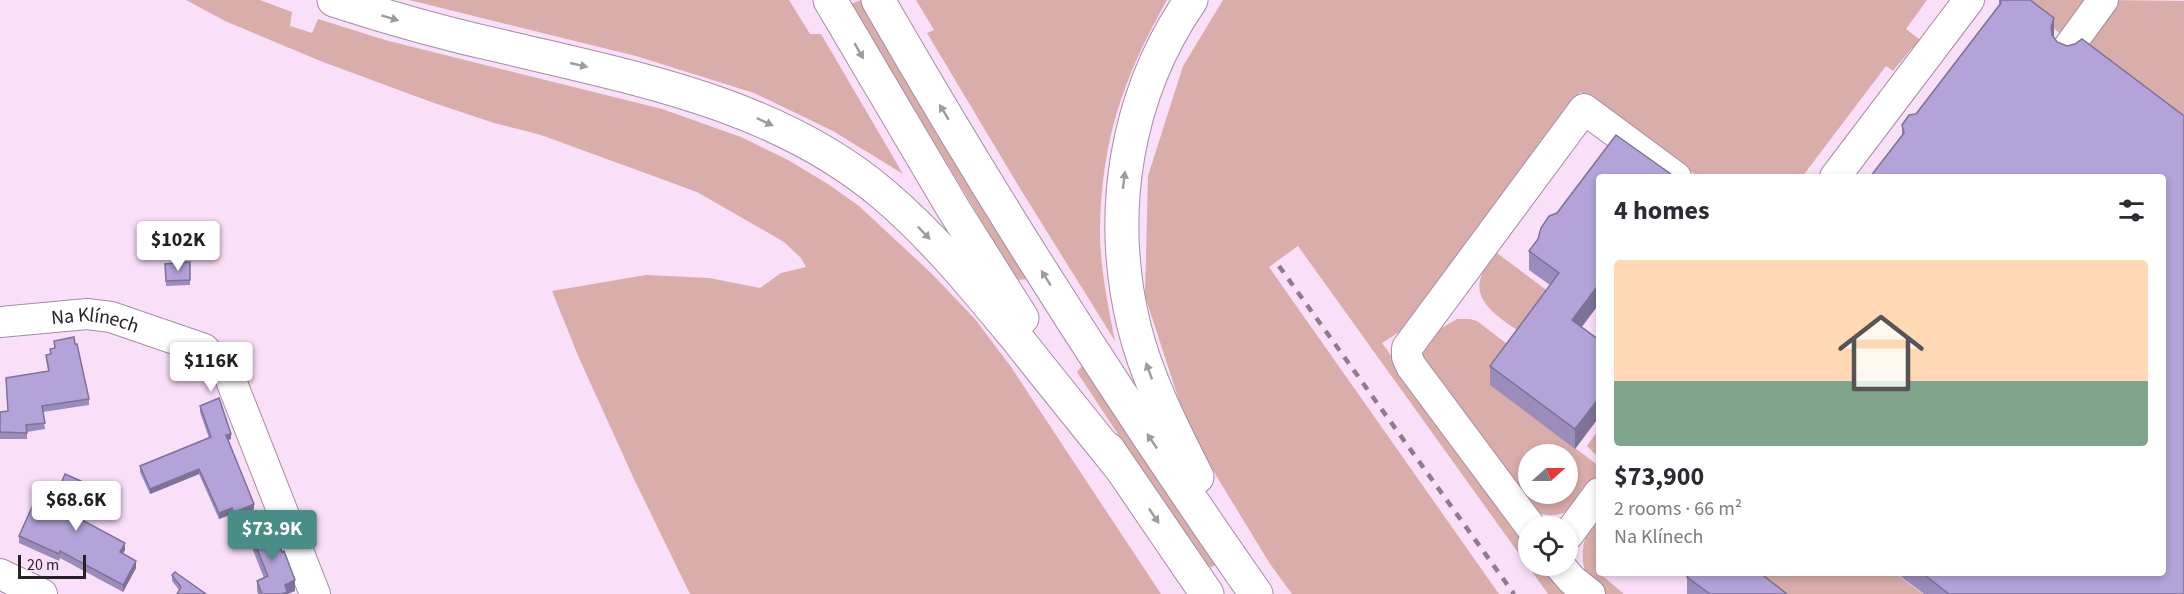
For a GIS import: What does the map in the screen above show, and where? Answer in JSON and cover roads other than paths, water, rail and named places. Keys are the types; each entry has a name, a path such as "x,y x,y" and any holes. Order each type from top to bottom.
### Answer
{"highway":[{"path":"334,0 437,31 620,74 682,92 749,115 828,155 882,193 948,257 998,315 1121,468"},
{"path":"830,0 954,210 1121,468 1207,594"},
{"path":"878,0 979,171 1044,275 1118,390 1256,594"},
{"path":"1191,0 1158,56 1132,134 1121,201 1124,265 1135,328 1156,390 1256,594"}],"street":[{"path":"1837,174 1969,0"},
{"path":"2068,48 2103,0"},
{"path":"1523,516 1411,366 1407,357 1407,348 1584,109 1672,174"},
{"name":"Na Klínech","path":"0,322 87,314 111,316 204,350 216,359 232,381 315,594"},
{"path":"1578,522 1596,497"},
{"path":"0,574 42,594"},
{"path":"1569,576 1590,594"}],"railway":[{"path":"1279,266 1514,594"}]}
